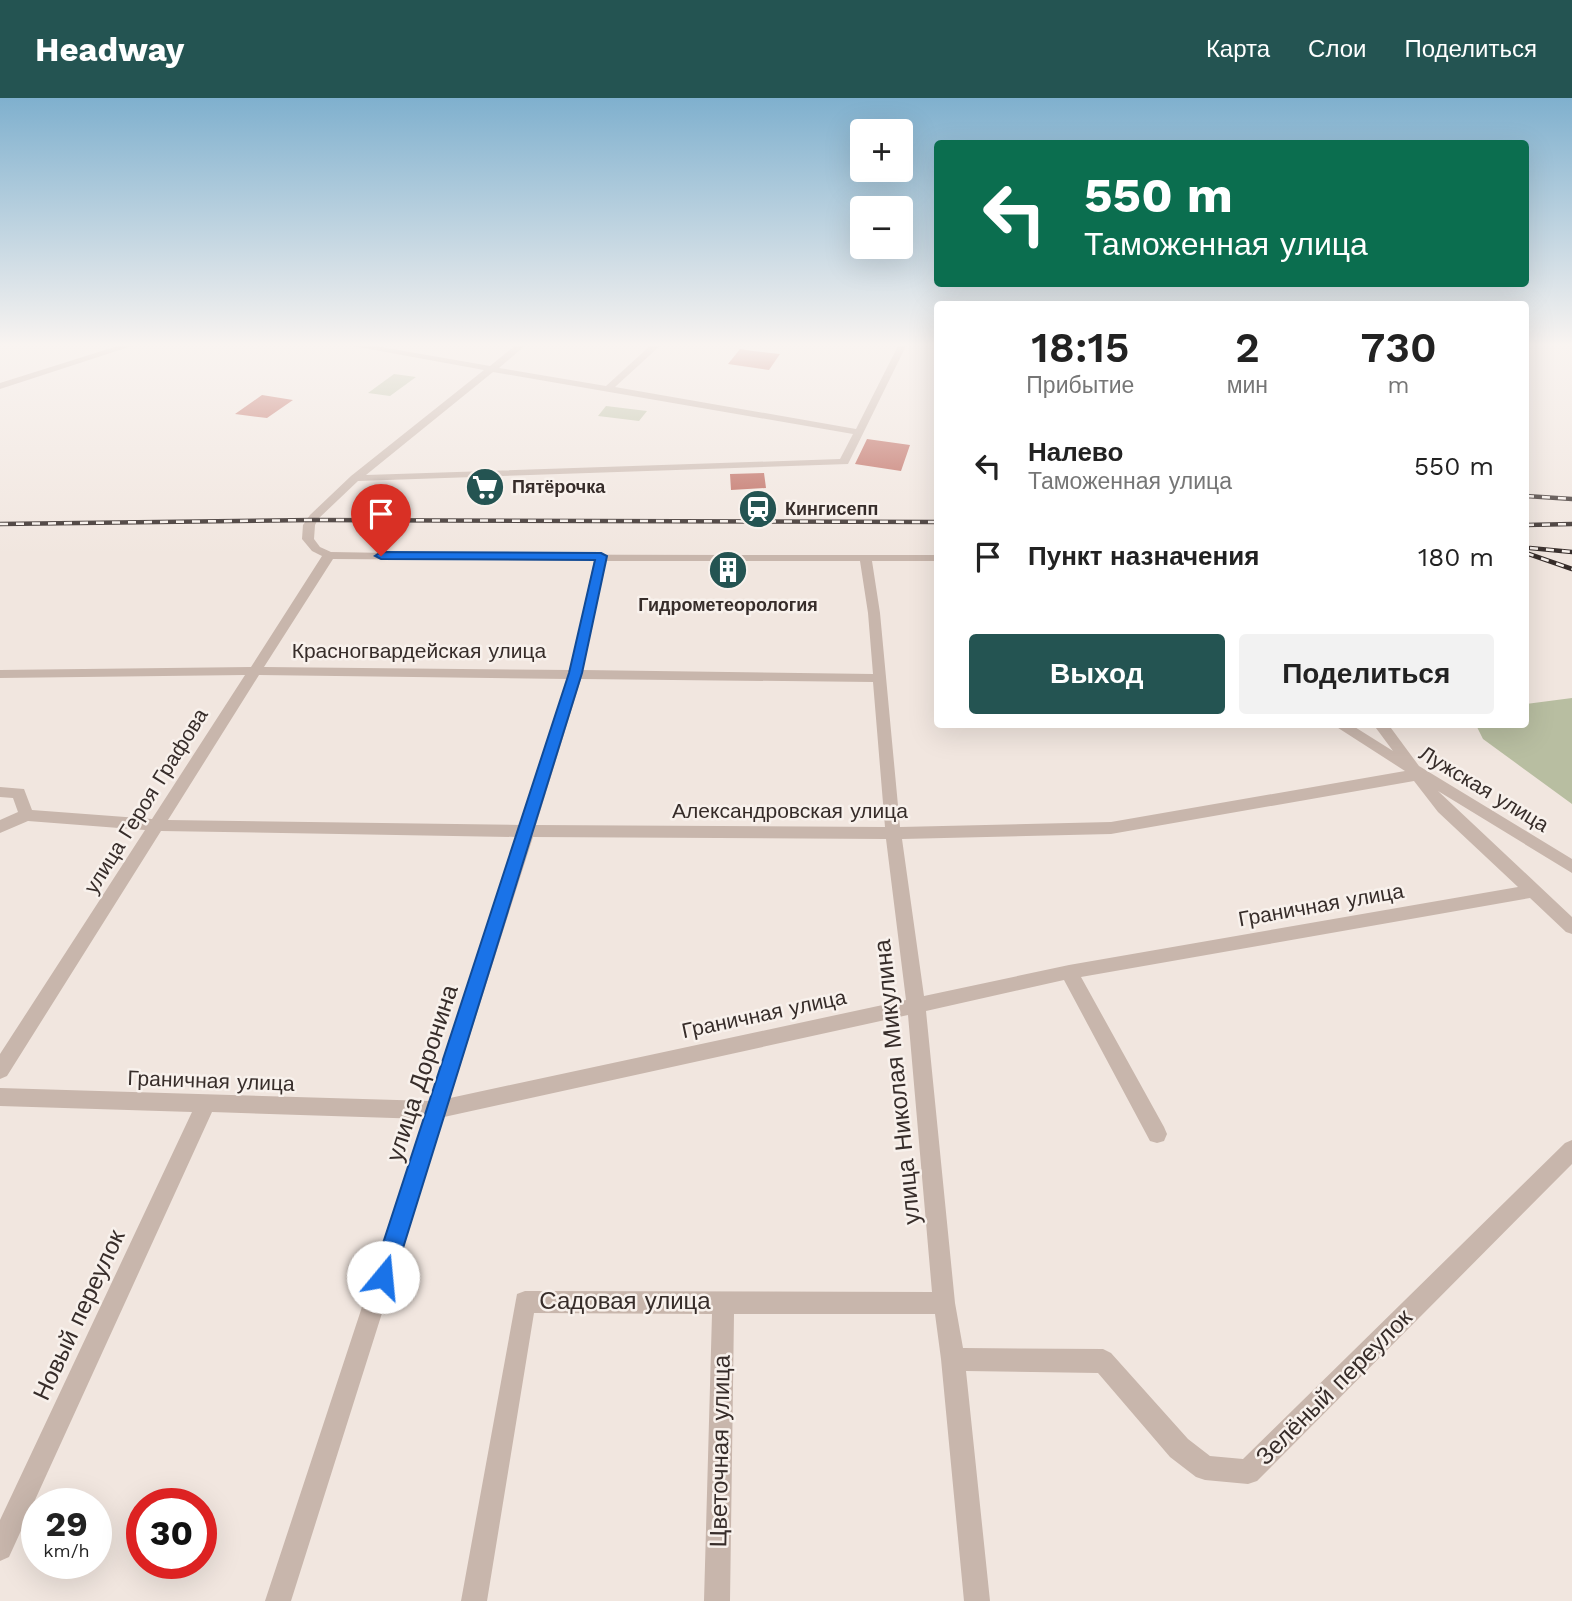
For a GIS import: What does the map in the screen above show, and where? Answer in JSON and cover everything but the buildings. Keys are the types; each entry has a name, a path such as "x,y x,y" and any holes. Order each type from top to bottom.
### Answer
{"street":[{"path":"435,414 355,478 320,510 309,525 308,539 316,549 329,555 482,558 934,558"},
{"path":"755,414 859,432"},
{"path":"355,478 844,461 868,414"},
{"name":"улица Героя Графова","path":"0,1070 329,555"},
{"name":"улица Доронина","path":"278,1601 576,673 601,556"},
{"name":"улица Николая Микулина","path":"865,558 874,613 893,833 916,1004 944,1303 953,1359 977,1601"},
{"name":"Красногвардейская улица","path":"0,674 254,671 879,678"},
{"name":"Лужская улица","path":"1345,728 1572,867"},
{"path":"1383,728 1418,774 1423,786 1443,808 1572,927"},
{"name":"Александровская улица","path":"26,815 156,825 527,831 893,833 1111,828 1418,774"},
{"path":"0,792 19,793 26,815 0,827"},
{"name":"Граничная улица","path":"0,1097 435,1110 1069,972 1532,891"},
{"path":"1069,972 1157,1134"},
{"name":"Новый переулок","path":"0,1548 206,1104"},
{"name":"Зелёный переулок","path":"953,1359 1102,1361 1179,1448 1205,1468 1248,1472 1572,1150"},
{"name":"Цветочная улица","path":"717,1601 723,1301"},
{"name":"Садовая улица","path":"474,1601 525,1302 944,1303"}],"green space":[{"path":"599,414 644,414 639,421 598,416"},
{"path":"1572,698 1572,804 1483,739 1478,728 1529,728 1529,704"}],"railway":[{"path":"1529,496 1572,499"},
{"path":"0,524 312,520 934,522"},
{"path":"1529,525 1572,524"},
{"path":"1530,548 1572,552"},
{"path":"1529,554 1572,569"}],"place":[{"name":"Пятёрочка","path":"485,487"},
{"name":"Кингисепп","path":"758,509"},
{"name":"Гидрометеорология","path":"728,570"}],"route":[{"path":"381,556 601,556 576,673 383,1277"}]}
